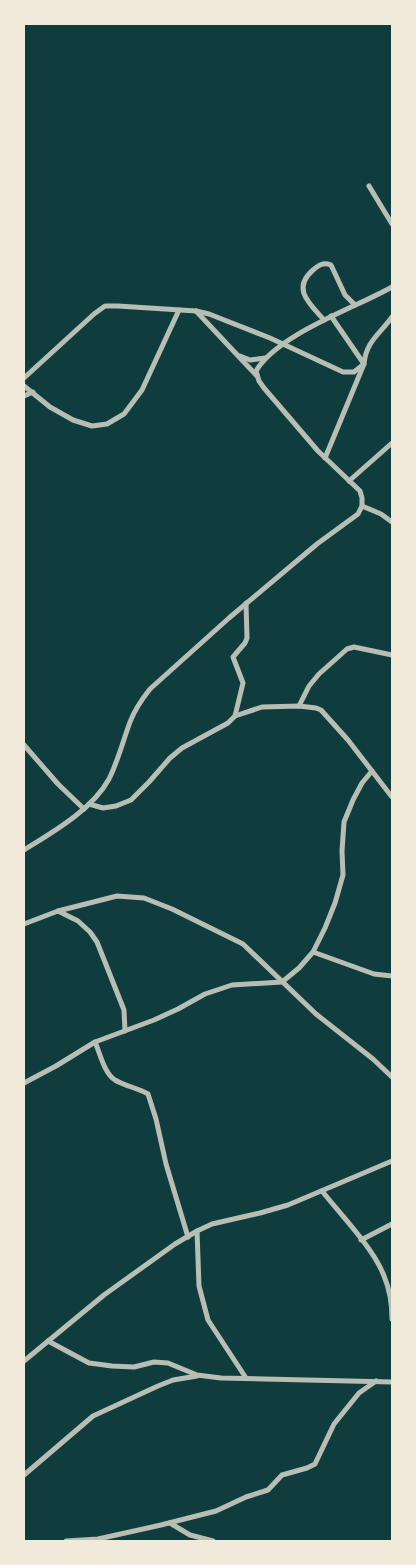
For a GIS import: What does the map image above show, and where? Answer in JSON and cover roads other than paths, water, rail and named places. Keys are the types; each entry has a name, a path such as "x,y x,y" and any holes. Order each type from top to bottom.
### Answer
{"street":[{"path":"370,186 392,224"},
{"path":"324,320 308,300 302,288 308,274 321,264 331,265 345,295 356,305"},
{"path":"24,850 84,809 96,798 109,779 131,720 140,702 150,689 246,603 317,544 358,514 362,506 360,491 325,458 264,388 259,381 256,371 261,364 284,344 331,316 392,287"},
{"path":"24,378 105,306 138,306 196,311 226,320 284,344 343,372 354,372 364,364"},
{"path":"24,386 50,407 73,420 92,426 107,424 124,414 142,390 179,310"},
{"path":"196,311 258,376"},
{"path":"331,316 364,364"},
{"path":"325,458 364,364 364,357 371,341 392,317"},
{"path":"237,355 250,360 268,358"},
{"path":"24,396 33,392"},
{"path":"349,481 392,443"},
{"path":"362,506 381,514 392,522"},
{"path":"89,804 103,808 116,806 130,800 182,748 228,723 234,716 243,683 233,657 247,638 246,603"},
{"path":"299,706 309,686 347,649 354,647 392,655"},
{"path":"234,716 262,707 299,706 316,708 324,713 372,770 392,798"},
{"path":"24,746 58,784 84,809"},
{"path":"24,1083 95,1042 178,1010 205,994 232,984 282,982 299,968 313,952 335,903 343,874 344,822 362,783 372,770"},
{"path":"24,924 58,911 117,896 144,898 172,909 243,944 316,1014 373,1058 392,1077"},
{"path":"58,911 78,921 97,942 124,1010 125,1031"},
{"path":"313,952 374,974 392,976"},
{"path":"95,1042 110,1076 116,1081 148,1094 156,1119 166,1164 188,1237"},
{"path":"24,1361 104,1295 197,1231 212,1224 260,1213 288,1204 392,1161"},
{"path":"322,1191 377,1262 384,1276 392,1303 392,1319"},
{"path":"361,1240 392,1224"},
{"path":"197,1231 199,1286 208,1320 246,1378"},
{"path":"48,1341 90,1363 112,1366 134,1367 154,1362 168,1364 197,1375 221,1378 392,1382"},
{"path":"24,1475 93,1416 173,1380 197,1375"},
{"path":"66,1541 98,1539 170,1523 216,1511 246,1497 268,1490 282,1475 307,1468 314,1464 334,1424 359,1392 376,1381"},
{"path":"170,1523 190,1535 213,1541"}]}
